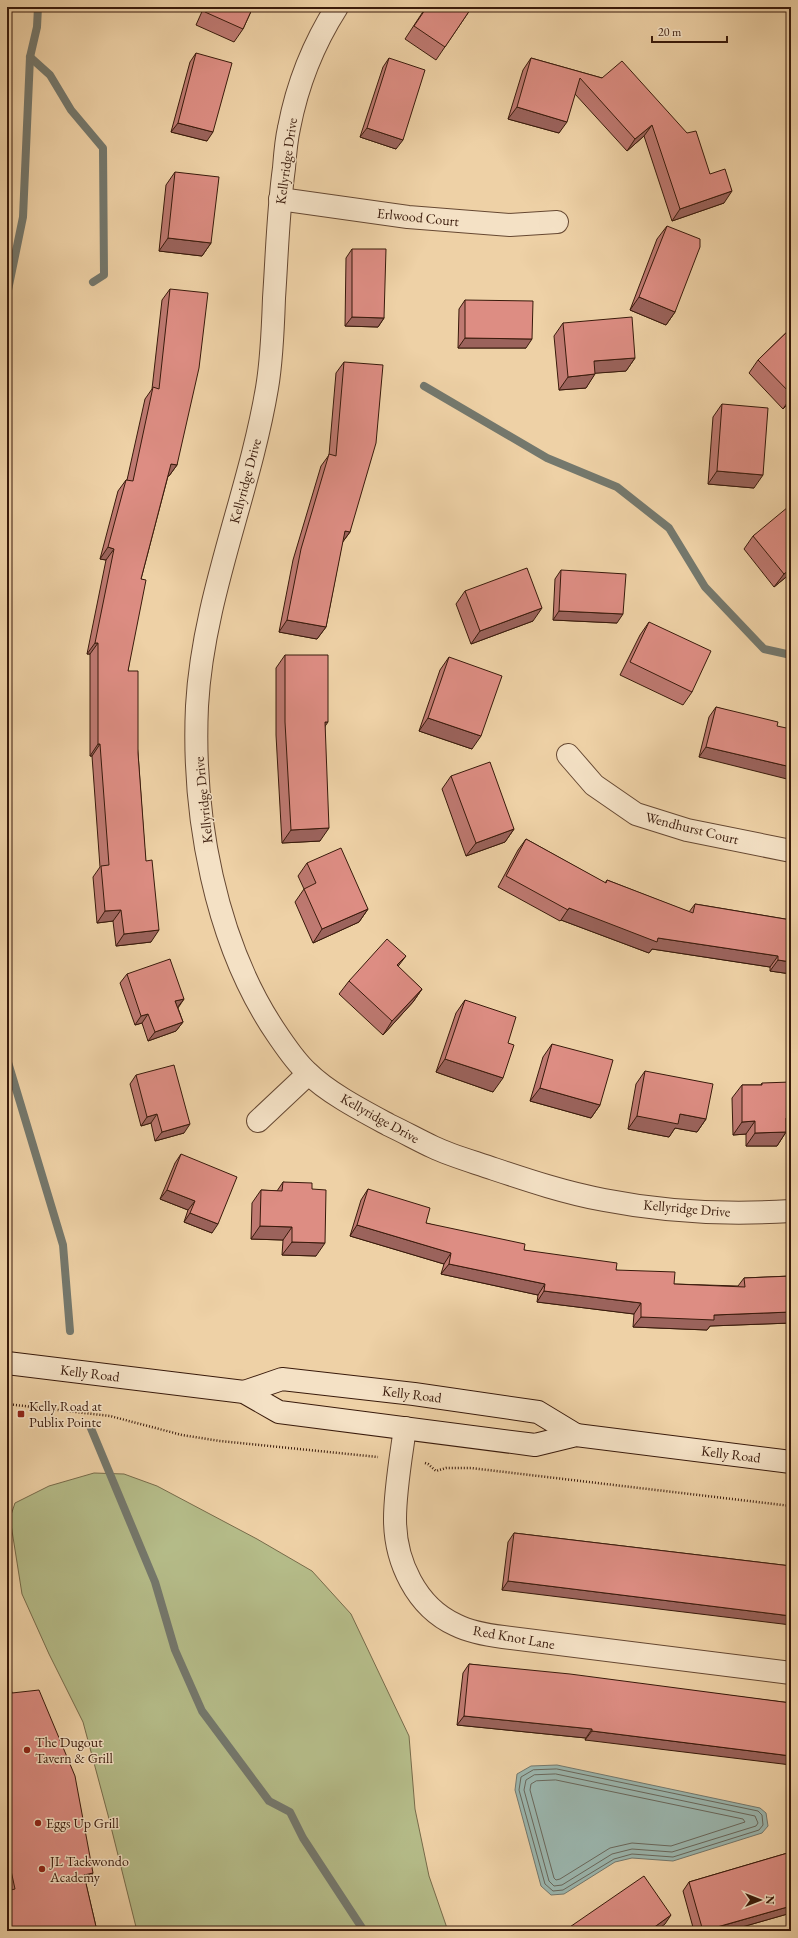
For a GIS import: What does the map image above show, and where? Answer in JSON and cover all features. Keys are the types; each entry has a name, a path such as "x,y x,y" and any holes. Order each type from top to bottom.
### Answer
{"street":[{"name":"Kellyridge Drive","path":"337,7 327,23 304,76 289,128 280,199 268,384 260,424 210,611 197,707 197,756 200,808 217,897 226,932 244,978 263,1013 287,1048 308,1074 354,1106 435,1148 544,1186 605,1200 670,1209 731,1212 791,1211"},
{"name":"Erlwood Court","path":"280,199 408,217 510,225 557,222"},
{"name":"Wendhurst Court","path":"568,755 594,785 636,814 687,830 791,851"},
{"path":"258,1121 308,1074"},
{"name":"Kelly Road","path":"7,1363 244,1392 279,1412 535,1445 576,1435 791,1462"},
{"name":"Kelly Road","path":"244,1392 282,1379 414,1394 538,1412 576,1435"},
{"name":"Red Knot Lane","path":"405,1428 395,1518 396,1540 410,1581 420,1596 435,1612 455,1625 481,1634 791,1674"}],"path":[{"path":"7,1404 110,1416 182,1435 220,1441 376,1457"},
{"path":"428,1464 436,1471 446,1468 470,1468 791,1506"}],"green space":[{"path":"94,1473 124,1474 157,1486 257,1539 312,1571 351,1614 409,1736 415,1809 429,1876 448,1931 137,1931 83,1722 49,1654 22,1594 10,1518 15,1503 49,1486"}],"water":[{"path":"557,1765 760,1808 766,1813 768,1826 762,1833 673,1861 632,1858 615,1862 564,1894 551,1895 541,1886 515,1790 517,1774 531,1766"}],"building":[{"path":"208,7 253,7 243,29 205,12"},
{"path":"427,7 472,7 445,47 414,26"},
{"path":"196,53 232,63 213,132 178,123"},
{"path":"389,58 425,70 403,140 367,128"},
{"path":"531,58 602,78 622,61 687,133 696,131 710,174 725,169 732,191 680,209 652,125 635,139 580,78 567,122 517,107"},
{"path":"175,172 219,177 211,243 168,238"},
{"path":"667,226 700,239 700,247 675,312 639,297"},
{"path":"352,249 386,249 384,318 352,317"},
{"path":"170,289 208,293 199,368 177,465 171,464 141,579 146,580 128,671 138,671 138,753 146,861 152,860 159,930 124,934 121,910 105,911 101,866 109,865 100,744 98,744 98,643 95,643 114,549 108,547 126,480 133,481 153,387 159,389"},
{"path":"465,300 533,301 532,339 465,338"},
{"path":"632,317 635,358 594,361 595,374 568,377 563,323"},
{"path":"791,328 791,394 758,360"},
{"path":"344,362 383,365 376,443 350,532 345,531 326,627 287,620 301,549 329,454 336,456"},
{"path":"722,404 768,408 763,475 717,471"},
{"path":"788,507 791,510 791,568 784,574 753,536"},
{"path":"527,568 542,608 480,631 465,591"},
{"path":"561,570 626,574 623,614 559,611"},
{"path":"649,622 711,651 692,692 630,662"},
{"path":"285,655 328,655 328,722 325,722 329,828 291,830 285,722"},
{"path":"449,657 502,676 481,736 428,718"},
{"path":"716,707 778,722 777,726 791,729 791,767 706,747"},
{"path":"490,762 514,829 476,843 451,776"},
{"path":"526,839 606,883 607,880 693,913 695,904 791,920 791,962 778,960 778,956 658,938 657,942 569,908 568,910 506,876"},
{"path":"341,848 368,909 322,929 304,889 316,883 307,863"},
{"path":"387,939 406,956 397,965 422,989 392,1021 349,981"},
{"path":"170,959 184,999 175,1001 183,1022 155,1032 148,1014 141,1016 127,974"},
{"path":"465,1000 516,1017 508,1043 514,1045 503,1078 445,1059"},
{"path":"552,1044 613,1060 600,1105 540,1088"},
{"path":"174,1065 190,1124 162,1132 157,1114 147,1117 136,1075"},
{"path":"645,1071 713,1084 706,1119 680,1114 678,1124 637,1116"},
{"path":"791,1082 791,1118 786,1118 786,1132 755,1133 755,1121 742,1122 742,1085 762,1085 762,1083"},
{"path":"181,1154 237,1177 218,1224 190,1213 195,1201 167,1190"},
{"path":"283,1182 312,1183 312,1189 326,1190 325,1243 292,1242 292,1227 260,1226 261,1190 282,1191"},
{"path":"368,1189 430,1208 426,1223 525,1244 524,1250 617,1263 616,1270 675,1272 674,1284 745,1287 744,1278 791,1276 791,1312 714,1315 714,1320 641,1317 641,1303 544,1291 545,1284 449,1264 451,1253 357,1225"},
{"path":"514,1533 791,1566 791,1616 508,1581"},
{"path":"469,1664 570,1674 791,1703 791,1756 592,1731 592,1729 464,1716"},
{"path":"7,1675 12,1693 39,1690 75,1776 93,1873 84,1875 97,1931 12,1931 7,1900 7,1891 15,1889 7,1852"},
{"path":"791,1852 791,1906 703,1931 689,1882"},
{"path":"644,1876 671,1915 649,1931 564,1931"}],"waterway":[{"path":"7,295 23,217 30,57 37,27 38,7"},
{"path":"30,57 50,75 71,110 103,148 104,275 93,282"},
{"path":"424,386 547,458 617,487 669,528 705,587 764,649 791,655"},
{"path":"7,1059 63,1245 70,1331"},
{"path":"90,1426 155,1582 175,1650 202,1711 269,1801 290,1812 303,1838 364,1931"}],"place":[{"name":"Kelly Road at Publix Pointe","path":"21,1414"},
{"name":"The Dugout Tavern & Grill","path":"27,1750"},
{"name":"Eggs Up Grill","path":"38,1823"},
{"name":"JL Taekwondo Academy","path":"42,1869"}]}
